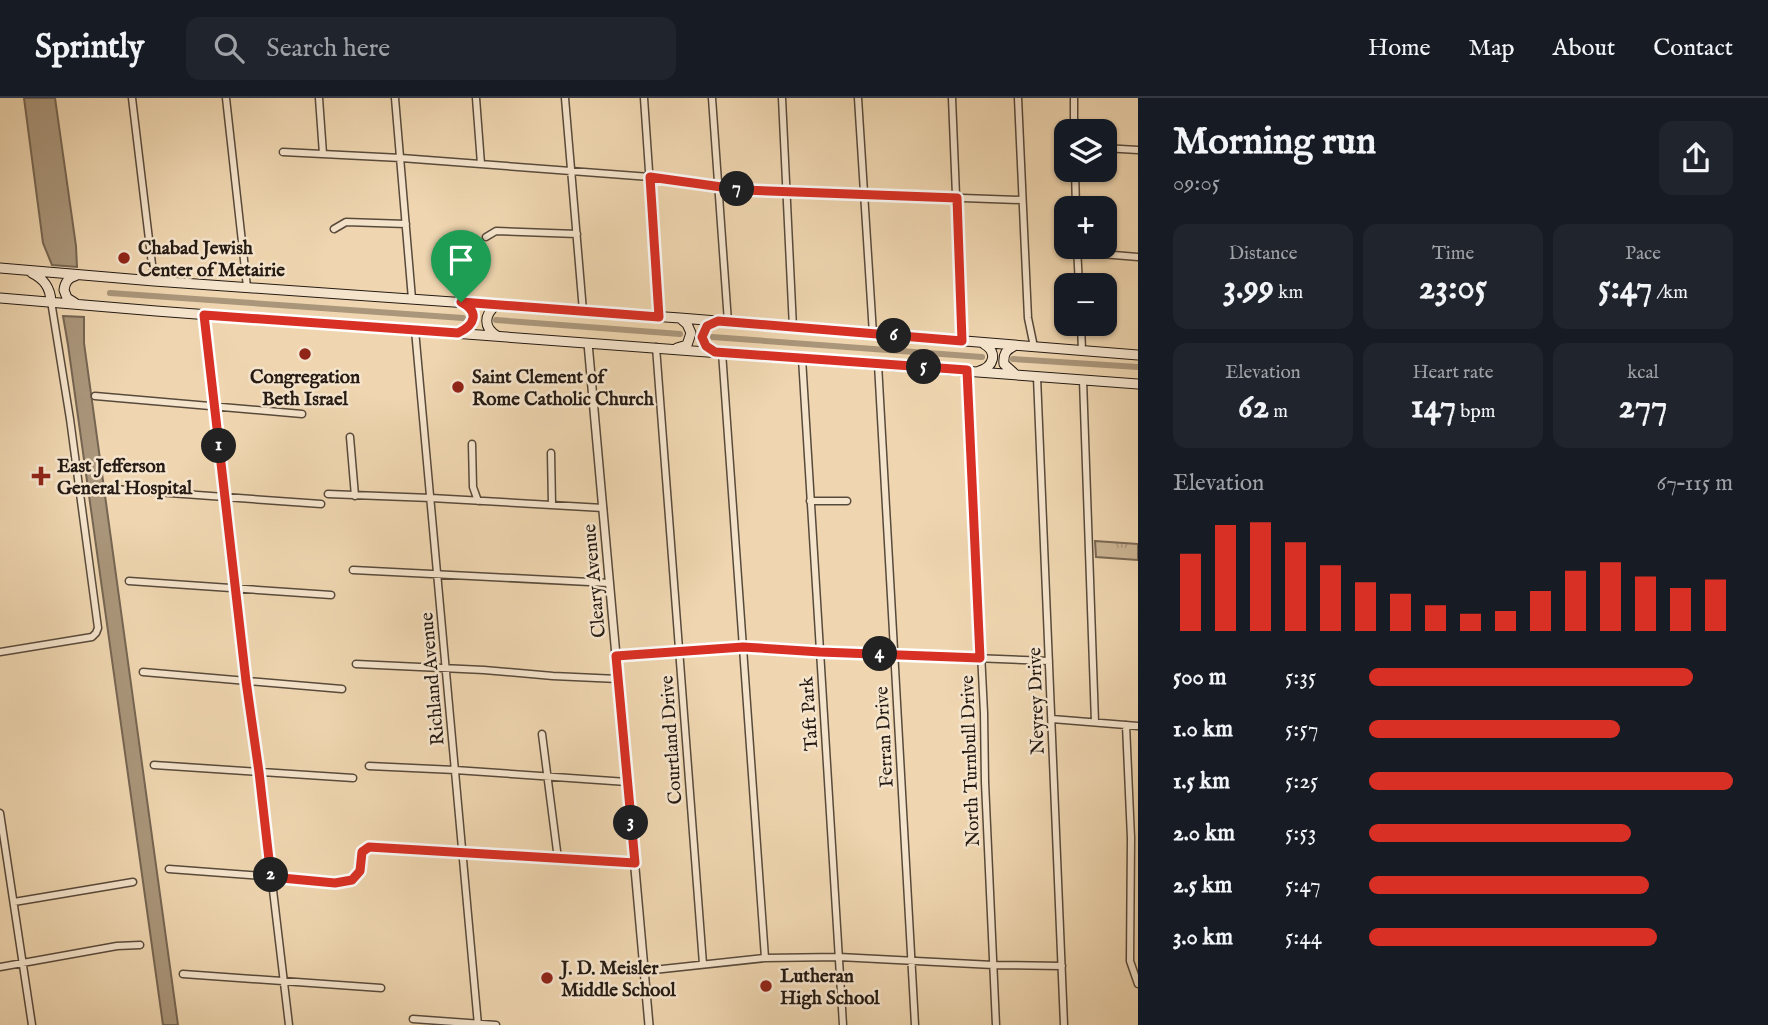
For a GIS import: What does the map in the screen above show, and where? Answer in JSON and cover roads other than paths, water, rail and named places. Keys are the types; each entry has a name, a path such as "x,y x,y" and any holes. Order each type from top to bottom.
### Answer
{"main road":[{"path":"0,268 1138,355"},
{"path":"24,270 44,281 51,301"},
{"path":"79,304 67,298 64,289 70,277 80,275"},
{"path":"0,298 1138,384"},
{"path":"458,333 471,326 473,321 472,310 461,302"},
{"path":"496,305 486,319 487,327 497,336"},
{"path":"676,349 687,345 691,333 680,318"},
{"path":"718,352 706,346 702,337 707,326 723,322"},
{"path":"977,371 984,370 992,362 993,356 989,347 981,343"},
{"path":"1016,345 1008,349 1004,358 1004,364 1016,375"}],"street":[{"path":"132,98 154,281"},
{"path":"226,98 247,287"},
{"path":"319,98 323,154"},
{"path":"395,98 412,299"},
{"path":"476,98 481,164"},
{"path":"565,98 583,311"},
{"path":"644,98 659,317"},
{"path":"712,98 723,322"},
{"path":"782,98 793,328"},
{"path":"859,98 873,334"},
{"path":"952,98 962,341"},
{"path":"1018,98 1028,318 1034,347"},
{"path":"1074,98 1074,119"},
{"path":"1117,149 1138,150"},
{"path":"283,152 650,177 718,187 788,192 1021,200"},
{"path":"334,229 346,222 406,224"},
{"path":"486,237 496,231 577,234"},
{"path":"1117,254 1138,257"},
{"path":"0,652 92,637 98,628 51,301"},
{"path":"204,315 289,1025"},
{"name":"Richland Avenue","path":"415,330 478,1025"},
{"path":"1081,336 1082,351"},
{"name":"Cleary Avenue","path":"587,342 649,1025"},
{"name":"Courtland Drive","path":"656,347 703,964"},
{"path":"718,352 743,647 765,958"},
{"name":"Taft Park","path":"802,358 843,1025"},
{"name":"Ferran Drive","path":"878,364 915,1025"},
{"name":"North Turnbull Drive","path":"967,370 996,1025"},
{"name":"Neyrey Drive","path":"1037,377 1064,1025"},
{"path":"1083,380 1095,722"},
{"path":"95,396 302,414"},
{"path":"350,437 355,496"},
{"path":"472,444 473,487 478,501"},
{"path":"551,453 552,505"},
{"path":"114,489 321,504"},
{"path":"328,494 603,508"},
{"path":"810,501 847,501"},
{"path":"352,570 609,583"},
{"path":"129,581 331,595"},
{"path":"616,656 743,647 1049,661"},
{"path":"356,664 618,678"},
{"path":"144,672 342,689"},
{"path":"1052,719 1138,726"},
{"path":"1126,726 1134,837 1130,961 1138,984"},
{"path":"542,734 558,859"},
{"path":"1129,764 1138,764"},
{"path":"154,765 352,778"},
{"path":"369,766 627,782"},
{"path":"0,813 32,1025"},
{"path":"169,869 346,882 352,880 360,871 364,849 372,847 635,863"},
{"path":"14,902 133,881"},
{"path":"0,967 117,946 140,945"},
{"path":"644,971 765,958 839,957 1062,966"},
{"path":"183,974 381,988"},
{"path":"414,1018 496,1025"}],"waterway":[{"path":"110,293 463,318"},
{"path":"496,320 680,334"},
{"path":"712,337 982,357"},
{"path":"1013,359 1138,367"}],"place":[{"name":"Chabad Jewish Center of Metairie","path":"124,258"},
{"name":"Congregation Beth Israel","path":"305,354"},
{"name":"Saint Clement of Rome Catholic Church","path":"458,387"},
{"name":"East Jefferson General Hospital","path":"41,476"},
{"name":"J. D. Meisler Middle School","path":"547,978"},
{"name":"Lutheran High School","path":"766,986"}]}
